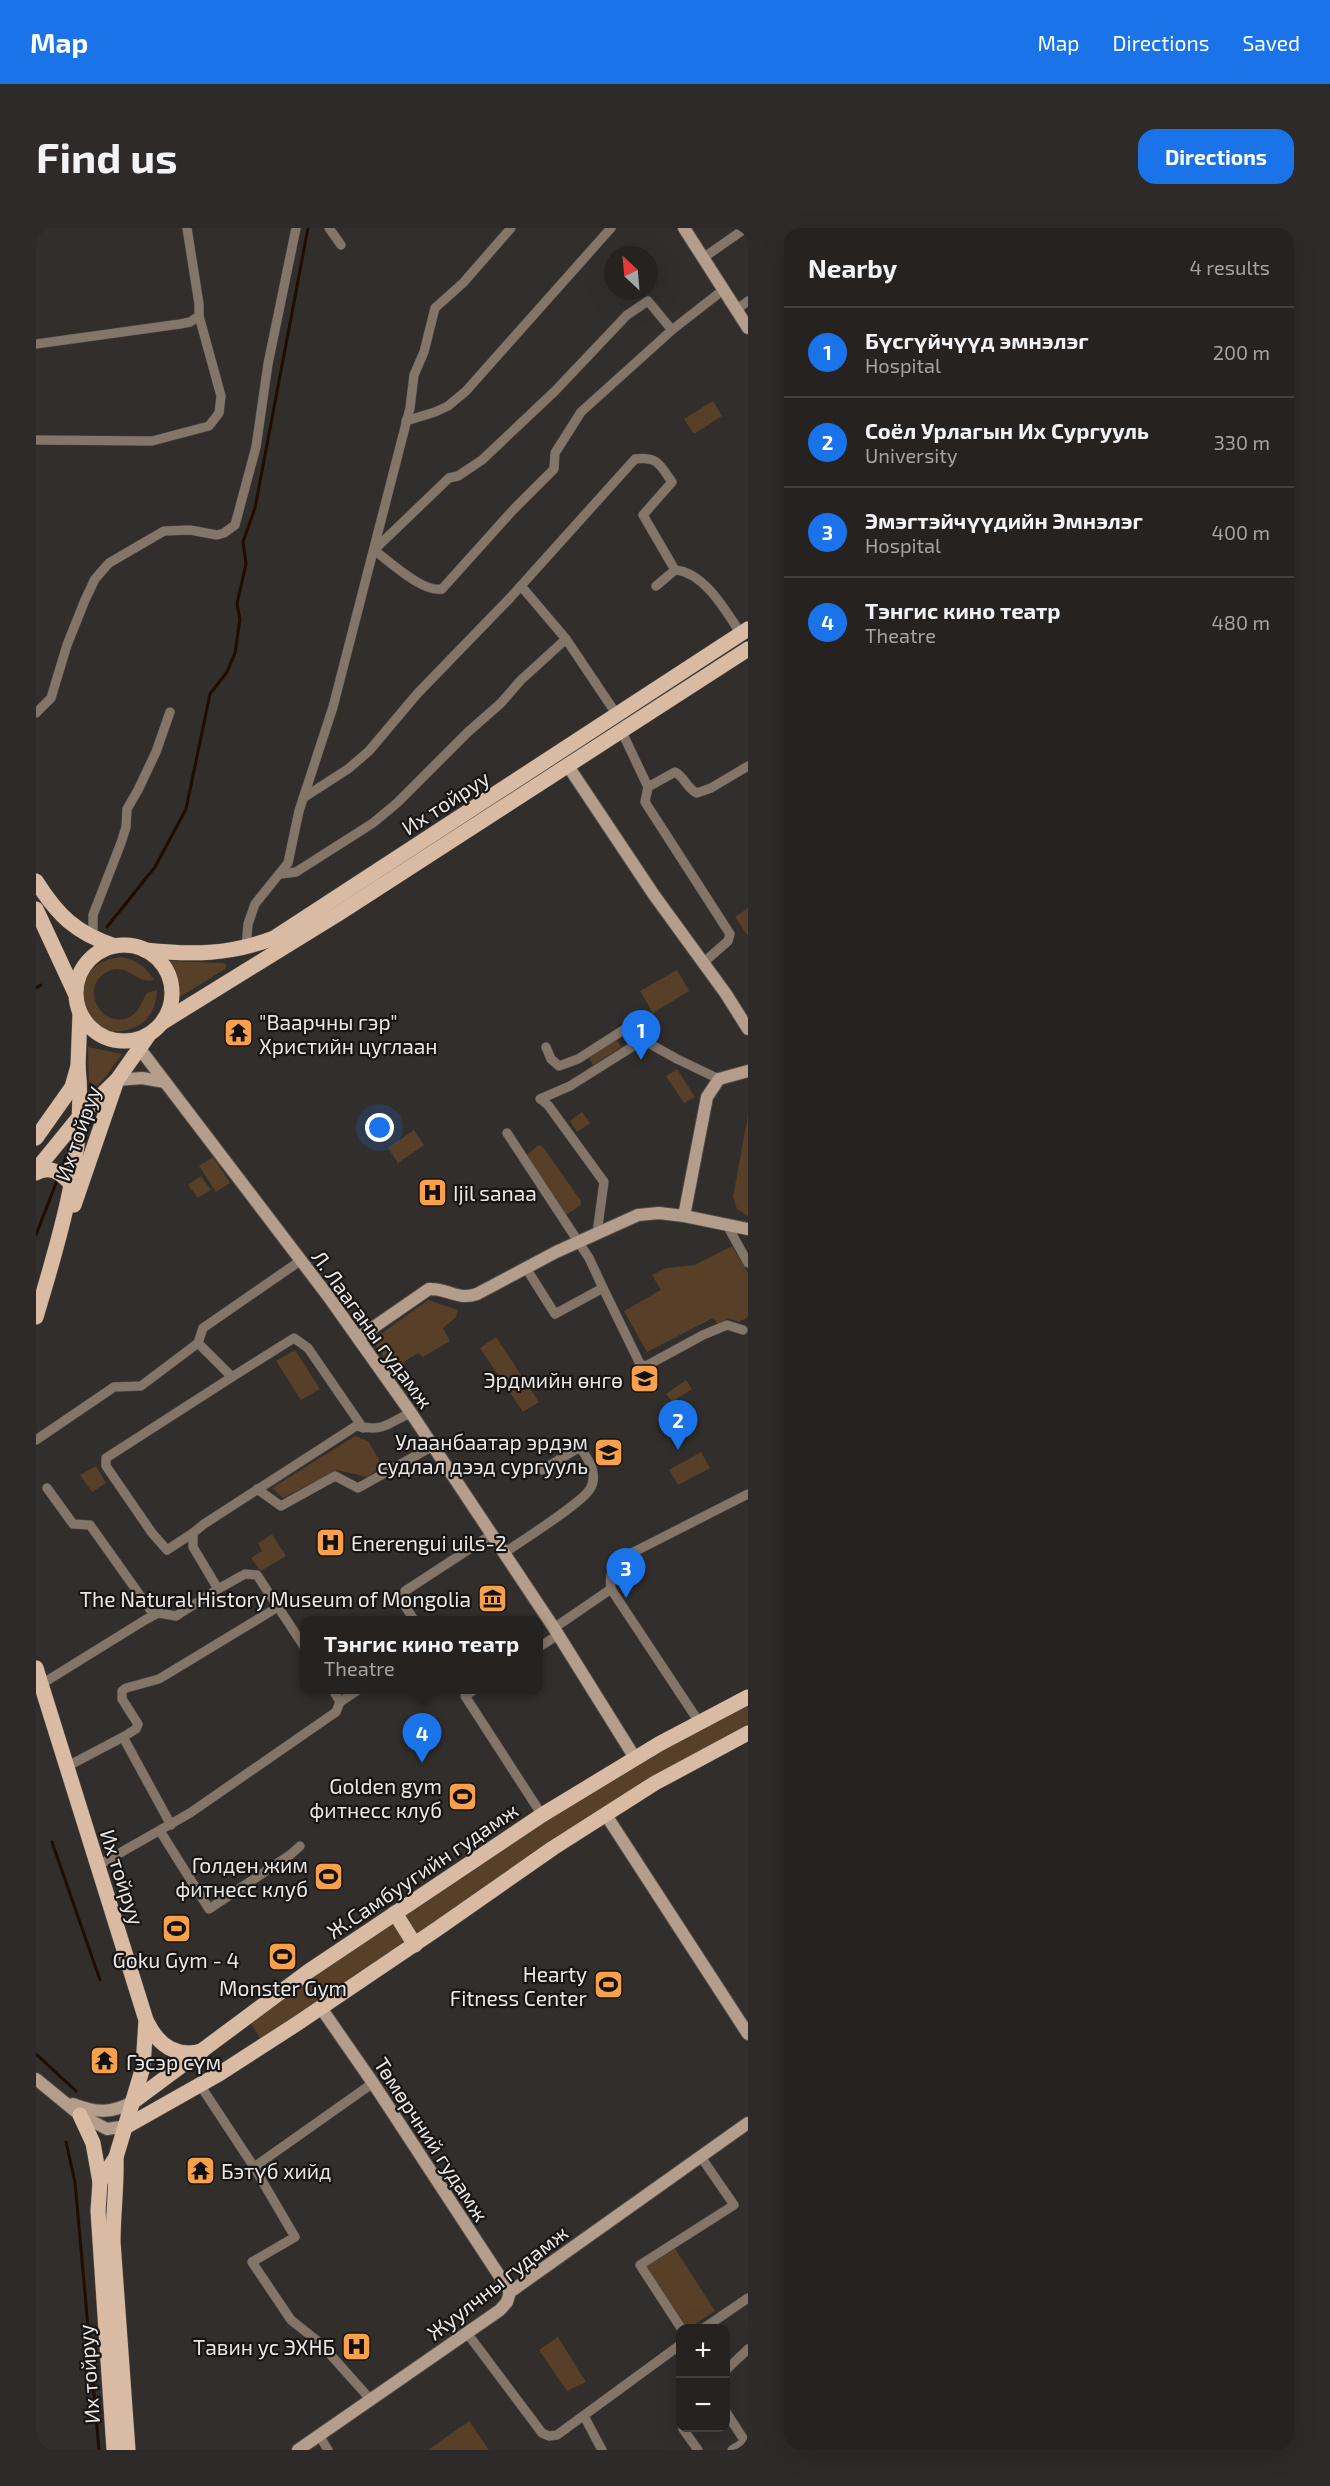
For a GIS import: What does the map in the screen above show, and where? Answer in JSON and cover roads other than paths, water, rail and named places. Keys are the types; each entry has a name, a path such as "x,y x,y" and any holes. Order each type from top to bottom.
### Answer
{"main road":[{"path":"684,228 748,328"},
{"name":"Их тойруу","path":"145,950 213,953 246,948 274,938 745,632"},
{"name":"Их тойруу","path":"163,1022 287,946 748,649"},
{"path":"568,766 654,895 748,1029"},
{"path":"36,881 63,917 77,929 115,946"},
{"path":"36,909 75,993 80,1014 80,1116 36,1171"},
{"path":"75,993 76,982 87,962 105,949 115,946 130,945 145,950 161,963 171,981 170,1009 163,1022 144,1042 117,1042 109,1039 89,1028 80,1014"},
{"name":"Их тойруу","path":"36,1317 61,1232 71,1184 80,1116 117,1080 144,1042"},
{"name":"Л. Лааганы гудамж","path":"144,1042 165,1082 222,1154 411,1413 556,1631 635,1758"},
{"path":"684,1216 707,1097 719,1079 748,1071"},
{"path":"79,1073 89,1087 99,1087 117,1080 141,1078 165,1082"},
{"path":"36,1138 67,1095 79,1073"},
{"name":"Их тойруу","path":"61,1232 76,1200 117,1080"},
{"path":"36,1171 53,1170 71,1184"},
{"path":"358,1338 429,1289 437,1289 466,1298 578,1242 639,1215 659,1213 684,1216 748,1229"},
{"name":"Их тойруу","path":"36,1668 146,2020 143,2067 127,2126 116,2157 100,2182 98,2211 114,2450"},
{"name":"Ж.Самбуугийн гудамж","path":"134,2101 205,2050 270,1998 542,1815 635,1758 748,1697"},
{"path":"36,2079 80,2115 107,2129 127,2126 219,2074 415,1945 553,1848 675,1771 748,1733"},
{"path":"606,1815 748,2034"},
{"path":"395,1913 415,1945"},
{"name":"Төмөрчний гудамж","path":"321,2007 510,2292"},
{"path":"146,2020 158,2040 171,2049 185,2053 205,2050"},
{"path":"205,2050 200,2059 200,2067 207,2073 219,2074"},
{"path":"64,2101 94,2112 103,2112 120,2110 134,2101"},
{"path":"116,2157 132,2136 171,2101"},
{"path":"80,2115 93,2143 100,2182"},
{"name":"Жуулчны гудамж","path":"298,2450 500,2310 507,2302 510,2292 748,2123"},
{"name":"Их тойруу","path":"116,2157 117,2186 113,2207 113,2242 128,2450"}],"street":[{"path":"36,440 152,441 209,426 219,413 221,396 199,316 200,304 187,228"},
{"path":"36,713 51,698 67,645 85,600 95,579 109,563 164,531 190,530 217,535 235,525 255,447 268,364 296,228"},
{"path":"329,228 341,245"},
{"path":"246,948 250,916 255,904 288,863 303,798 333,707 406,421 414,375 424,352 435,308 463,283 511,228"},
{"path":"406,421 448,406 465,391 610,228"},
{"path":"703,258 746,228"},
{"path":"374,550 423,586 434,591 442,589 513,510 554,469 555,453 581,412 672,330 723,290"},
{"path":"374,550 449,478 458,476 482,460 555,391 627,315 648,301 672,330"},
{"path":"736,310 748,301"},
{"path":"36,344 180,324 190,322 199,316"},
{"path":"303,798 348,769 369,751 417,694 521,586 635,459 648,458 658,461 672,482 643,515 675,570"},
{"path":"656,586 675,570 686,571 708,590 745,632"},
{"path":"521,586 566,639 617,715"},
{"path":"280,873 296,872 373,823 397,803 468,732 501,703 521,680 566,639"},
{"path":"93,938 93,915 121,843 126,827 127,809 156,752 170,712"},
{"path":"622,732 648,787 645,802 730,934 728,941 703,963"},
{"path":"648,787 675,772 698,793 748,766"},
{"path":"546,1047 551,1059 559,1066 578,1059 625,1029 631,1030 643,1040 677,1059 719,1079"},
{"path":"597,1233 604,1182 548,1105 542,1101 643,1040"},
{"path":"507,1133 589,1258 640,1364 646,1366 703,1335 727,1325 746,1332"},
{"path":"728,1225 748,1263"},
{"path":"36,1440 114,1387 141,1386 198,1343 203,1328 300,1261"},
{"path":"526,1268 555,1314 603,1288"},
{"path":"363,1428 308,1348 294,1338 106,1458 105,1461 106,1466 152,1533 167,1550 356,1426 363,1428 373,1429 387,1427 411,1413"},
{"path":"198,1343 232,1377"},
{"path":"257,1490 281,1506 335,1476 357,1488 433,1446"},
{"path":"504,1552 579,1500 591,1488 593,1469 580,1447 542,1470"},
{"path":"47,1488 74,1524 90,1525 154,1616"},
{"path":"699,1722 612,1590 609,1578 613,1567 624,1557 748,1494"},
{"path":"193,1533 193,1547 218,1589"},
{"path":"411,1616 402,1601 405,1591 491,1535"},
{"path":"40,1685 158,1613 176,1616 245,1574 253,1573 260,1578 300,1640"},
{"path":"543,1643 612,1590"},
{"path":"66,1767 136,1729 138,1724 122,1699 122,1691 159,1679 278,1607"},
{"path":"336,1694 340,1702"},
{"path":"97,1866 171,1825 253,1771 327,1719 338,1709 340,1702 351,1694"},
{"path":"464,1694 542,1815"},
{"path":"123,1737 171,1825"},
{"path":"160,1831 209,1909 300,1846"},
{"path":"254,2168 373,2083"},
{"path":"200,2085 254,2168 295,2237 252,2262 291,2320 320,2343 371,2400"},
{"path":"678,2324 640,2265 734,2205 700,2157"},
{"path":"710,2324 748,2298"},
{"path":"467,2333 542,2433 549,2436 557,2435 676,2349"},
{"path":"730,2366 748,2349"},
{"path":"584,2416 602,2450"},
{"path":"730,2418 747,2444 732,2450"},
{"path":"685,2432 698,2450"},
{"path":"319,2435 328,2450"}],"waterway":[{"path":"107,927 155,867 186,809 210,694 227,672 235,653 240,619 237,604 246,564 243,542 255,508 308,228"},
{"path":"36,988 41,985"},
{"path":"62,1169 66,1156"},
{"path":"36,1235 58,1178"},
{"path":"52,1842 100,1980"},
{"path":"36,2054 76,2091"},
{"path":"66,2142 75,2182 99,2450"}],"place":[{"name":"\"Ваарчны гэр\" Христийн цуглаан","path":"238,1033"},
{"name":"Бүсгүйчүүд эмнэлэг","path":"641,1060"},
{"name":"Ijil sanaa","path":"432,1192"},
{"name":"Эрдмийн өнгө","path":"644,1379"},
{"name":"Соёл Урлагын Их Сургууль","path":"678,1450"},
{"name":"Улаанбаатар эрдэм судлал дээд сургууль","path":"609,1453"},
{"name":"Enerengui uils-2","path":"330,1542"},
{"name":"The Natural History Museum of Mongolia","path":"492,1598"},
{"name":"Эмэгтэйчүүдийн Эмнэлэг","path":"626,1598"},
{"name":"Тэнгис кино театр","path":"422,1763"},
{"name":"Golden gym фитнесс клуб","path":"463,1797"},
{"name":"Голден жим фитнесс клуб","path":"329,1876"},
{"name":"Goku Gym - 4","path":"176,1928"},
{"name":"Monster Gym","path":"283,1956"},
{"name":"Hearty Fitness Center","path":"608,1985"},
{"name":"Гэсэр сүм","path":"105,2061"},
{"name":"Бэтүб хийд","path":"200,2170"},
{"name":"Тавин ус ЭХНБ","path":"356,2346"}]}
